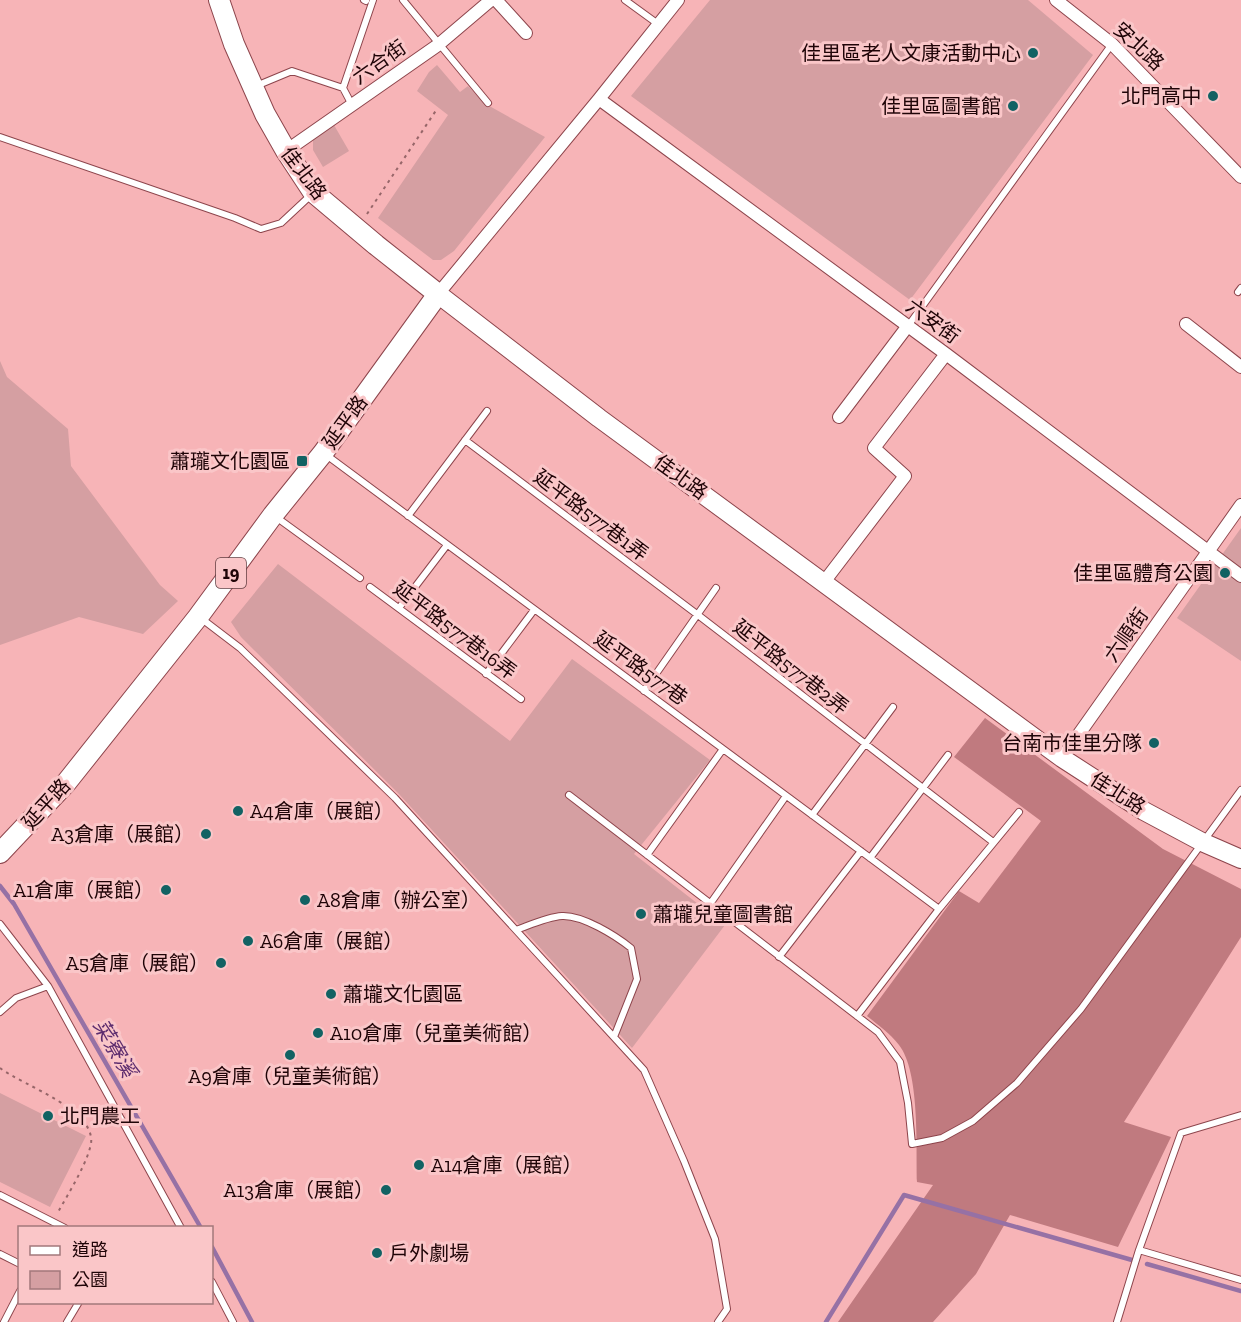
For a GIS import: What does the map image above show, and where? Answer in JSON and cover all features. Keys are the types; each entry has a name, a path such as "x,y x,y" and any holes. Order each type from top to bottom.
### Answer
{"main road":[{"name":"佳北路","path":"219,0 253,87 286,151 313,192 438,294"},
{"name":"延平路","path":"6,848 66,783 198,616 273,515 323,453 438,294"}],"street":[{"name":"六合街","path":"286,151 438,45 491,0"},
{"path":"496,0 526,33"},
{"name":"延平路","path":"438,294 678,0"},
{"name":"安北路","path":"1056,0 1112,44 1241,177"},
{"name":"六安街","path":"599,99 946,354 1241,576"},
{"name":"佳北路","path":"438,294 600,418 1062,758 1144,811 1202,842 1241,859"},
{"path":"1186,324 1241,367"},
{"path":"839,417 907,327"},
{"path":"824,582 905,476 874,448 946,354"},
{"name":"六順街","path":"1062,758 1241,505"}],"lane":[{"path":"343,88 373,0"},
{"path":"403,0 488,103"},
{"path":"625,0 659,24"},
{"path":"907,327 1112,44"},
{"path":"253,87 292,71 343,88 352,105"},
{"path":"0,138 236,218 261,229 281,223 313,192"},
{"path":"408,516 487,411"},
{"name":"延平路577巷1弄","path":"465,440 698,615"},
{"name":"延平路577巷","path":"323,453 939,909"},
{"path":"273,515 360,578"},
{"path":"399,608 447,545"},
{"name":"延平路577巷16弄","path":"370,587 521,699"},
{"path":"644,691 716,588"},
{"path":"486,674 534,610"},
{"name":"延平路577巷2弄","path":"698,615 993,842"},
{"path":"198,616 240,648 395,798 644,1070 715,1239 727,1309 718,1322"},
{"path":"812,815 893,707"},
{"path":"647,855 723,749"},
{"path":"870,858 948,755"},
{"path":"569,795 878,1032 900,1062 908,1103 912,1144 942,1138 973,1121 1017,1083 1081,1009 1241,790"},
{"path":"710,904 786,796"},
{"path":"857,1016 939,909 1019,812"},
{"path":"779,957 861,851"},
{"path":"516,930 564,916 591,924 614,935 632,948 637,979 614,1037"},
{"path":"0,924 48,986 180,1226"},
{"path":"0,1012 16,998 48,986"},
{"path":"1117,1322 1139,1250 1181,1133 1241,1114"},
{"path":"0,1195 63,1226"},
{"path":"1139,1250 1241,1280"},
{"path":"0,1254 18,1263"},
{"path":"213,1284 233,1322"},
{"path":"4,1322 18,1295"},
{"path":"67,1322 78,1304"}],"path":[{"path":"357,229 437,109"},
{"path":"0,1068 61,1102 86,1124 91,1133 90,1150 53,1222"}],"green space":[{"path":"710,0 1028,0 1093,55 910,300 631,96"},
{"path":"437,65 460,92 468,86 484,103 545,137 454,251 441,260 433,260 378,218 448,115 417,91 429,72"},
{"path":"334,125 349,151 323,167 313,150 313,138"},
{"path":"0,361 7,377 68,429 71,466 160,585 178,601 143,634 79,617 0,645"},
{"name":"佳里區體育公園","path":"1241,528 1241,661 1177,618"},
{"path":"278,564 510,741 572,659 710,760 634,854 725,925 632,1048 398,793 241,637 231,622"},
{"path":"0,1093 86,1136 50,1207 0,1182"}],"shaded area":[{"path":"985,718 1163,849 1241,889 1241,937 1124,1122 1171,1137 1118,1247 1010,1215 976,1274 933,1322 838,1322 933,1185 917,1182 916,1110 911,1073 906,1057 892,1037 867,1016 959,891 979,903 1041,821 954,757"}],"waterway":[{"name":"菜寮溪","path":"0,886 14,904 200,1226"},
{"path":"826,1322 904,1195 1132,1260"},
{"name":"菜寮溪","path":"213,1249 252,1322"},
{"path":"1147,1264 1241,1291"}],"place":[{"name":"佳里區老人文康活動中心","path":"1033,53"},
{"name":"北門高中","path":"1213,96"},
{"name":"佳里區圖書館","path":"1013,106"},
{"name":"蕭瓏文化園區","path":"302,461"},
{"name":"佳里區體育公園","path":"1225,573"},
{"name":"台南市佳里分隊","path":"1154,743"},
{"name":"A4倉庫（展館）","path":"238,811"},
{"name":"A3倉庫（展館）","path":"206,834"},
{"name":"A1倉庫（展館）","path":"166,890"},
{"name":"A8倉庫（辦公室）","path":"305,900"},
{"name":"蕭壠兒童圖書館","path":"641,914"},
{"name":"A6倉庫（展館）","path":"248,941"},
{"name":"A5倉庫（展館）","path":"221,963"},
{"name":"蕭壠文化園區","path":"331,994"},
{"name":"A10倉庫（兒童美術館）","path":"318,1033"},
{"name":"A9倉庫（兒童美術館）","path":"290,1055"},
{"name":"北門農工","path":"48,1116"},
{"name":"A14倉庫（展館）","path":"419,1165"},
{"name":"A13倉庫（展館）","path":"386,1190"},
{"name":"戶外劇場","path":"377,1253"}]}
